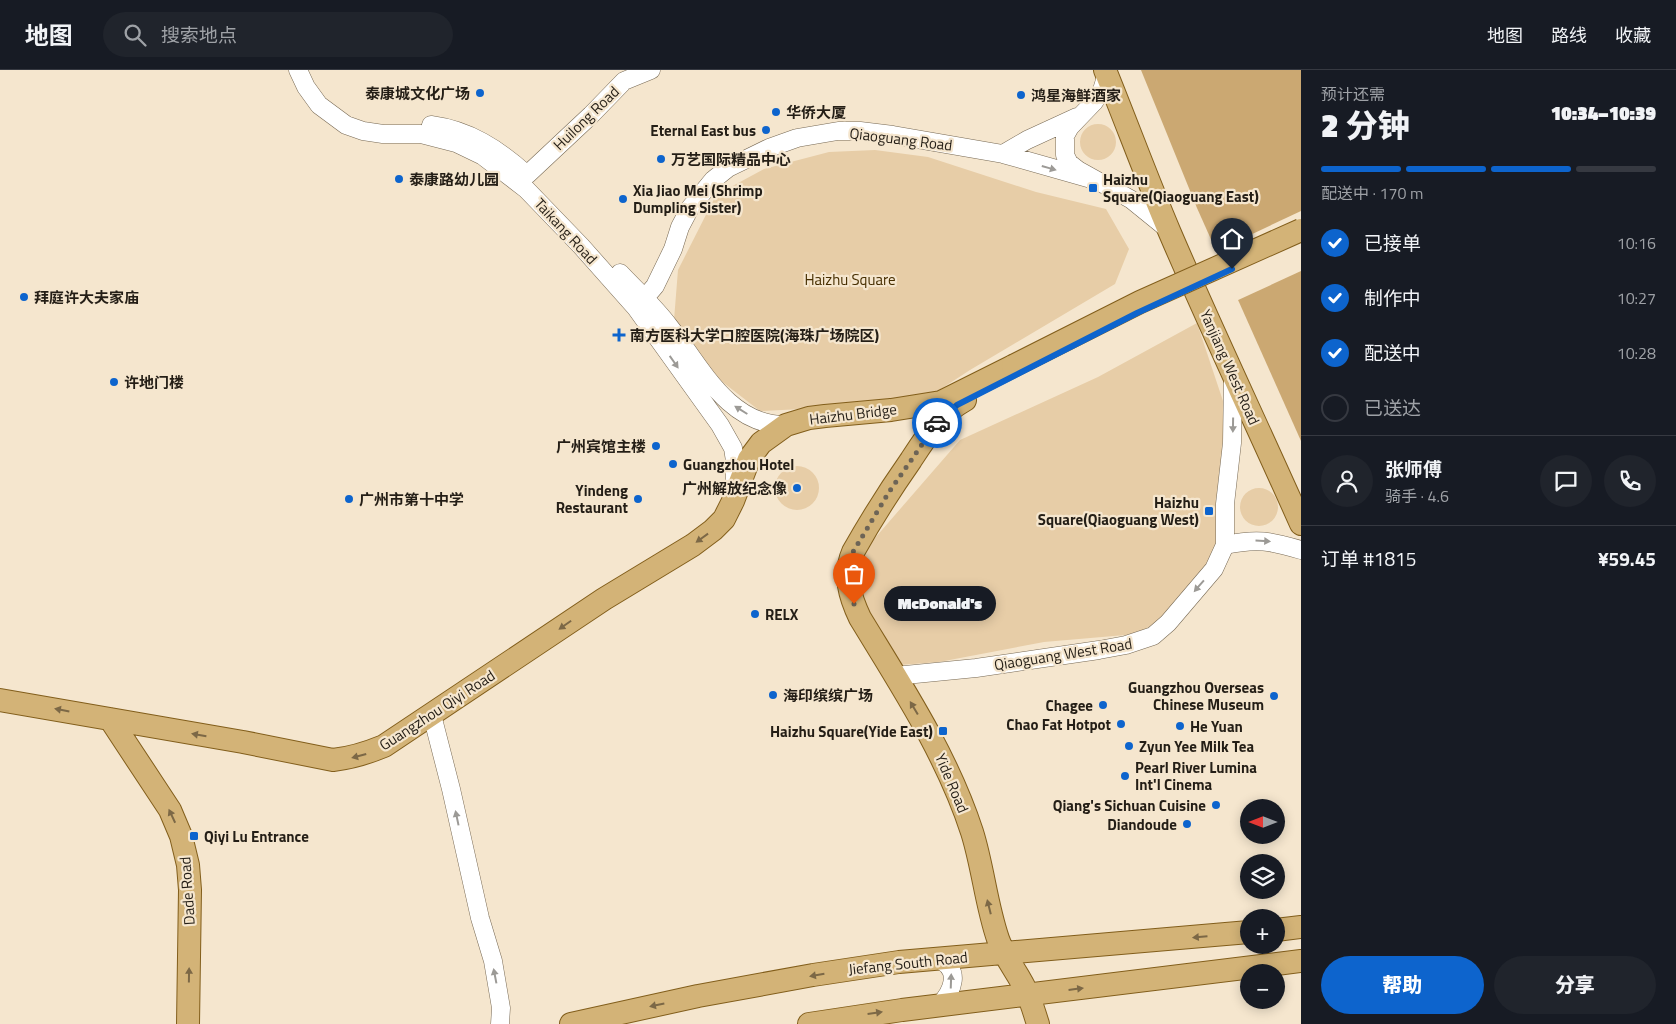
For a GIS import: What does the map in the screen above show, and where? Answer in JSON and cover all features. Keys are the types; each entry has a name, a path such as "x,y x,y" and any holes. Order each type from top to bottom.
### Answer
{"main road":[{"name":"Yanjiang West Road","path":"1109,71 1170,231 1233,376 1301,524"},
{"name":"Yanjiang West Road","path":"1109,71 1221,323 1301,496"},
{"name":"Haizhu Bridge","path":"853,552 889,492 936,424 957,405 1016,370 1140,302 1301,230"},
{"name":"Haizhu Bridge","path":"786,425 817,417 923,406 941,402 1016,370 1301,239"},
{"name":"Guangzhou Qiyi Road","path":"0,700 243,742 333,760 348,759 368,753 384,746 432,715 604,599 713,530 724,518 733,501 749,459 761,443 786,425"},
{"name":"Yide Road","path":"853,552 849,561 848,572 854,604 860,618 936,745 962,803 972,833 989,908 1004,954 1028,994 1038,1024"},
{"name":"Dade Road","path":"110,719 170,810 181,836 188,865 190,890 188,1024"},
{"path":"1285,929 1301,926"},
{"name":"Jiefang South Road","path":"571,1024 698,996 890,964 1240,933"},
{"path":"809,1024 1028,994 1301,961"}],"street":[{"name":"Taikang Road","path":"298,70 306,87 319,105 346,125 363,131 421,134 443,139 468,147 497,166 526,189 640,304 668,324 719,393 736,407 760,422 786,425"},
{"name":"Taikang Road","path":"307,70 319,90 331,103 357,118 378,122 440,126 470,134 496,150 527,175 640,304 720,425 733,448 736,474 733,501"},
{"name":"Huilong Road","path":"527,175 624,81 651,70"},
{"path":"1109,71 1102,90 1094,102 1079,116 1065,136 1065,155 1069,163 1132,200 1170,231"},
{"path":"1003,154 1026,140 1079,116"},
{"name":"Qiaoguang Road","path":"640,304 659,279 673,249 680,227 690,208 713,180 728,168 769,148 797,138 816,134 860,131 1003,154 1095,180"},
{"name":"Qiaoguang West Road","path":"895,676 976,668 1091,652 1126,645 1152,636 1168,623 1214,569 1225,545 1225,504 1232,443 1233,376"},
{"path":"1225,545 1264,541 1301,550"},
{"path":"432,715 492,961 500,1008 500,1024"},
{"path":"938,959 946,962 953,978 949,994 939,1006"}],"green space":[{"path":"1098,124 1105,125 1111,129 1115,135 1115,149 1111,155 1105,159 1098,160 1091,159 1085,155 1081,149 1080,142 1081,135 1085,129 1091,125"},
{"name":"Haizhu Square","path":"875,150 928,157 1036,192 1106,209 1129,249 1115,284 970,370 927,398 863,406 760,411 707,370 674,320 678,270 716,195 764,169 829,152"},
{"path":"1197,323 1225,407 1216,546 1207,566 1160,620 1137,634 1044,642 939,662 899,665 871,625 858,577 862,553 960,440 1098,377"},
{"path":"801,466 813,472 818,479 818,497 813,504 806,509 793,510 785,507 778,500 775,484 778,476 785,469"},
{"path":"1259,488 1273,493 1278,507 1273,521 1259,526 1245,521 1240,507 1245,493"}],"shaded area":[{"path":"1141,70 1301,70 1301,441 1197,208"}],"pier":[{"path":"1301,211 1301,271 1236,301 1214,252"}],"way so far":[{"path":"854,604 848,572 849,561 853,552 889,492 937,423"}],"place":[{"name":"泰康城文化广场","path":"480,93"},
{"name":"鸿星海鲜酒家","path":"1021,95"},
{"name":"华侨大厦","path":"776,112"},
{"name":"Eternal East bus","path":"766,130"},
{"name":"万艺国际精品中心","path":"661,159"},
{"name":"泰康路幼儿园","path":"399,179"},
{"name":"Haizhu Square(Qiaoguang East)","path":"1093,188"},
{"name":"Xia Jiao Mei (Shrimp Dumpling Sister)","path":"623,199"},
{"name":"拜庭许大夫家庙","path":"24,297"},
{"name":"南方医科大学口腔医院(海珠广场院区)","path":"619,335"},
{"name":"许地门楼","path":"114,382"},
{"name":"广州宾馆主楼","path":"656,446"},
{"name":"Guangzhou Hotel","path":"673,464"},
{"name":"广州解放纪念像","path":"797,488"},
{"name":"广州市第十中学","path":"349,499"},
{"name":"Yindeng Restaurant","path":"638,499"},
{"name":"Haizhu Square(Qiaoguang West)","path":"1209,511"},
{"name":"McDonald's","path":"854,604"},
{"name":"RELX","path":"755,614"},
{"name":"海印缤缤广场","path":"773,695"},
{"name":"Guangzhou Overseas Chinese Museum","path":"1274,696"},
{"name":"Chagee","path":"1103,705"},
{"name":"Chao Fat Hotpot","path":"1121,724"},
{"name":"He Yuan","path":"1180,726"},
{"name":"Haizhu Square(Yide East)","path":"943,731"},
{"name":"Zyun Yee Milk Tea","path":"1129,746"},
{"name":"Pearl River Lumina Int'l Cinema","path":"1125,776"},
{"name":"Qiang's Sichuan Cuisine","path":"1216,805"},
{"name":"Diandoude","path":"1187,824"},
{"name":"Qiyi Lu Entrance","path":"194,836"}],"route":[{"path":"937,423 950,409 957,405 1137,313 1232,269"}]}
